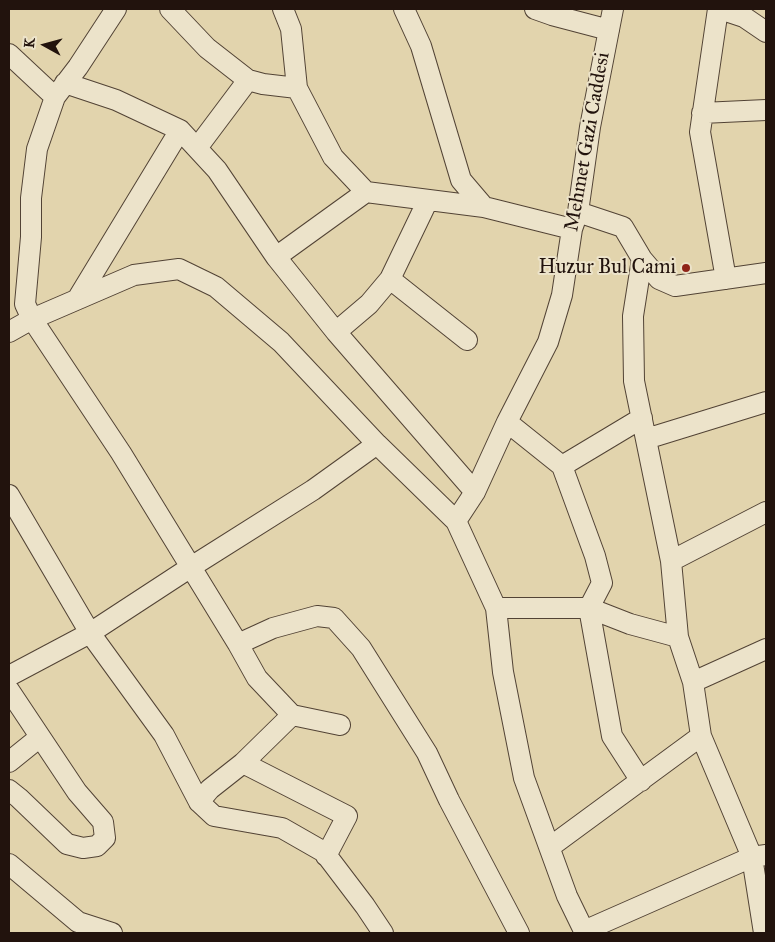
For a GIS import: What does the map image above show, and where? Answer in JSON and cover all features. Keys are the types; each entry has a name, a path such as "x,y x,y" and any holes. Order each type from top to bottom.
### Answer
{"street":[{"path":"116,9 60,90 37,149 31,198 31,237 25,304 32,319 121,453 257,678 292,715 340,726"},
{"path":"170,9 207,48 248,80 263,84 297,88"},
{"path":"283,9 291,29 297,88 333,157 366,192 623,227 642,259 659,279 675,286 766,273"},
{"path":"404,9 421,46 461,180 484,207"},
{"path":"535,9 609,30"},
{"name":"Mehmet Gazi Caddesi","path":"456,521 475,492 507,422 548,342 562,294 590,127 613,9"},
{"path":"726,278 700,132 719,9 744,17 766,32"},
{"path":"9,54 60,90 116,100 180,130 217,170 276,257 336,332 475,492"},
{"path":"197,148 248,80"},
{"path":"702,113 766,110"},
{"path":"78,298 180,130"},
{"path":"276,257 366,192"},
{"path":"336,332 369,304 390,279 428,200"},
{"path":"642,259 632,316 634,380 671,561 678,637 693,682 701,736 759,856 764,933"},
{"path":"9,332 78,298 134,275 180,268 216,287 281,342 377,444 456,521 496,608 503,672 524,778 567,896 584,932 759,856"},
{"path":"390,279 467,340"},
{"path":"646,439 766,402"},
{"path":"562,466 642,418"},
{"path":"507,422 562,466 595,556 602,583 589,608 612,736 641,781"},
{"path":"9,676 90,633 313,490 377,444"},
{"path":"11,503 90,633 164,735 199,802 214,816 282,828 324,852 383,933"},
{"path":"671,561 766,512"},
{"path":"496,608 589,608 630,624 678,637"},
{"path":"238,644 273,628 317,616 334,618 361,648 427,753 519,933"},
{"path":"693,682 766,649"},
{"path":"9,690 77,792 103,822 105,838 97,846 83,848 67,844 12,798"},
{"path":"199,802 210,789 243,763 292,715"},
{"path":"550,847 701,736"},
{"path":"9,762 40,737"},
{"path":"243,763 347,816 326,856"},
{"path":"9,864 73,928 112,933"}],"place":[{"name":"Huzur Bul Cami","path":"686,268"}]}
